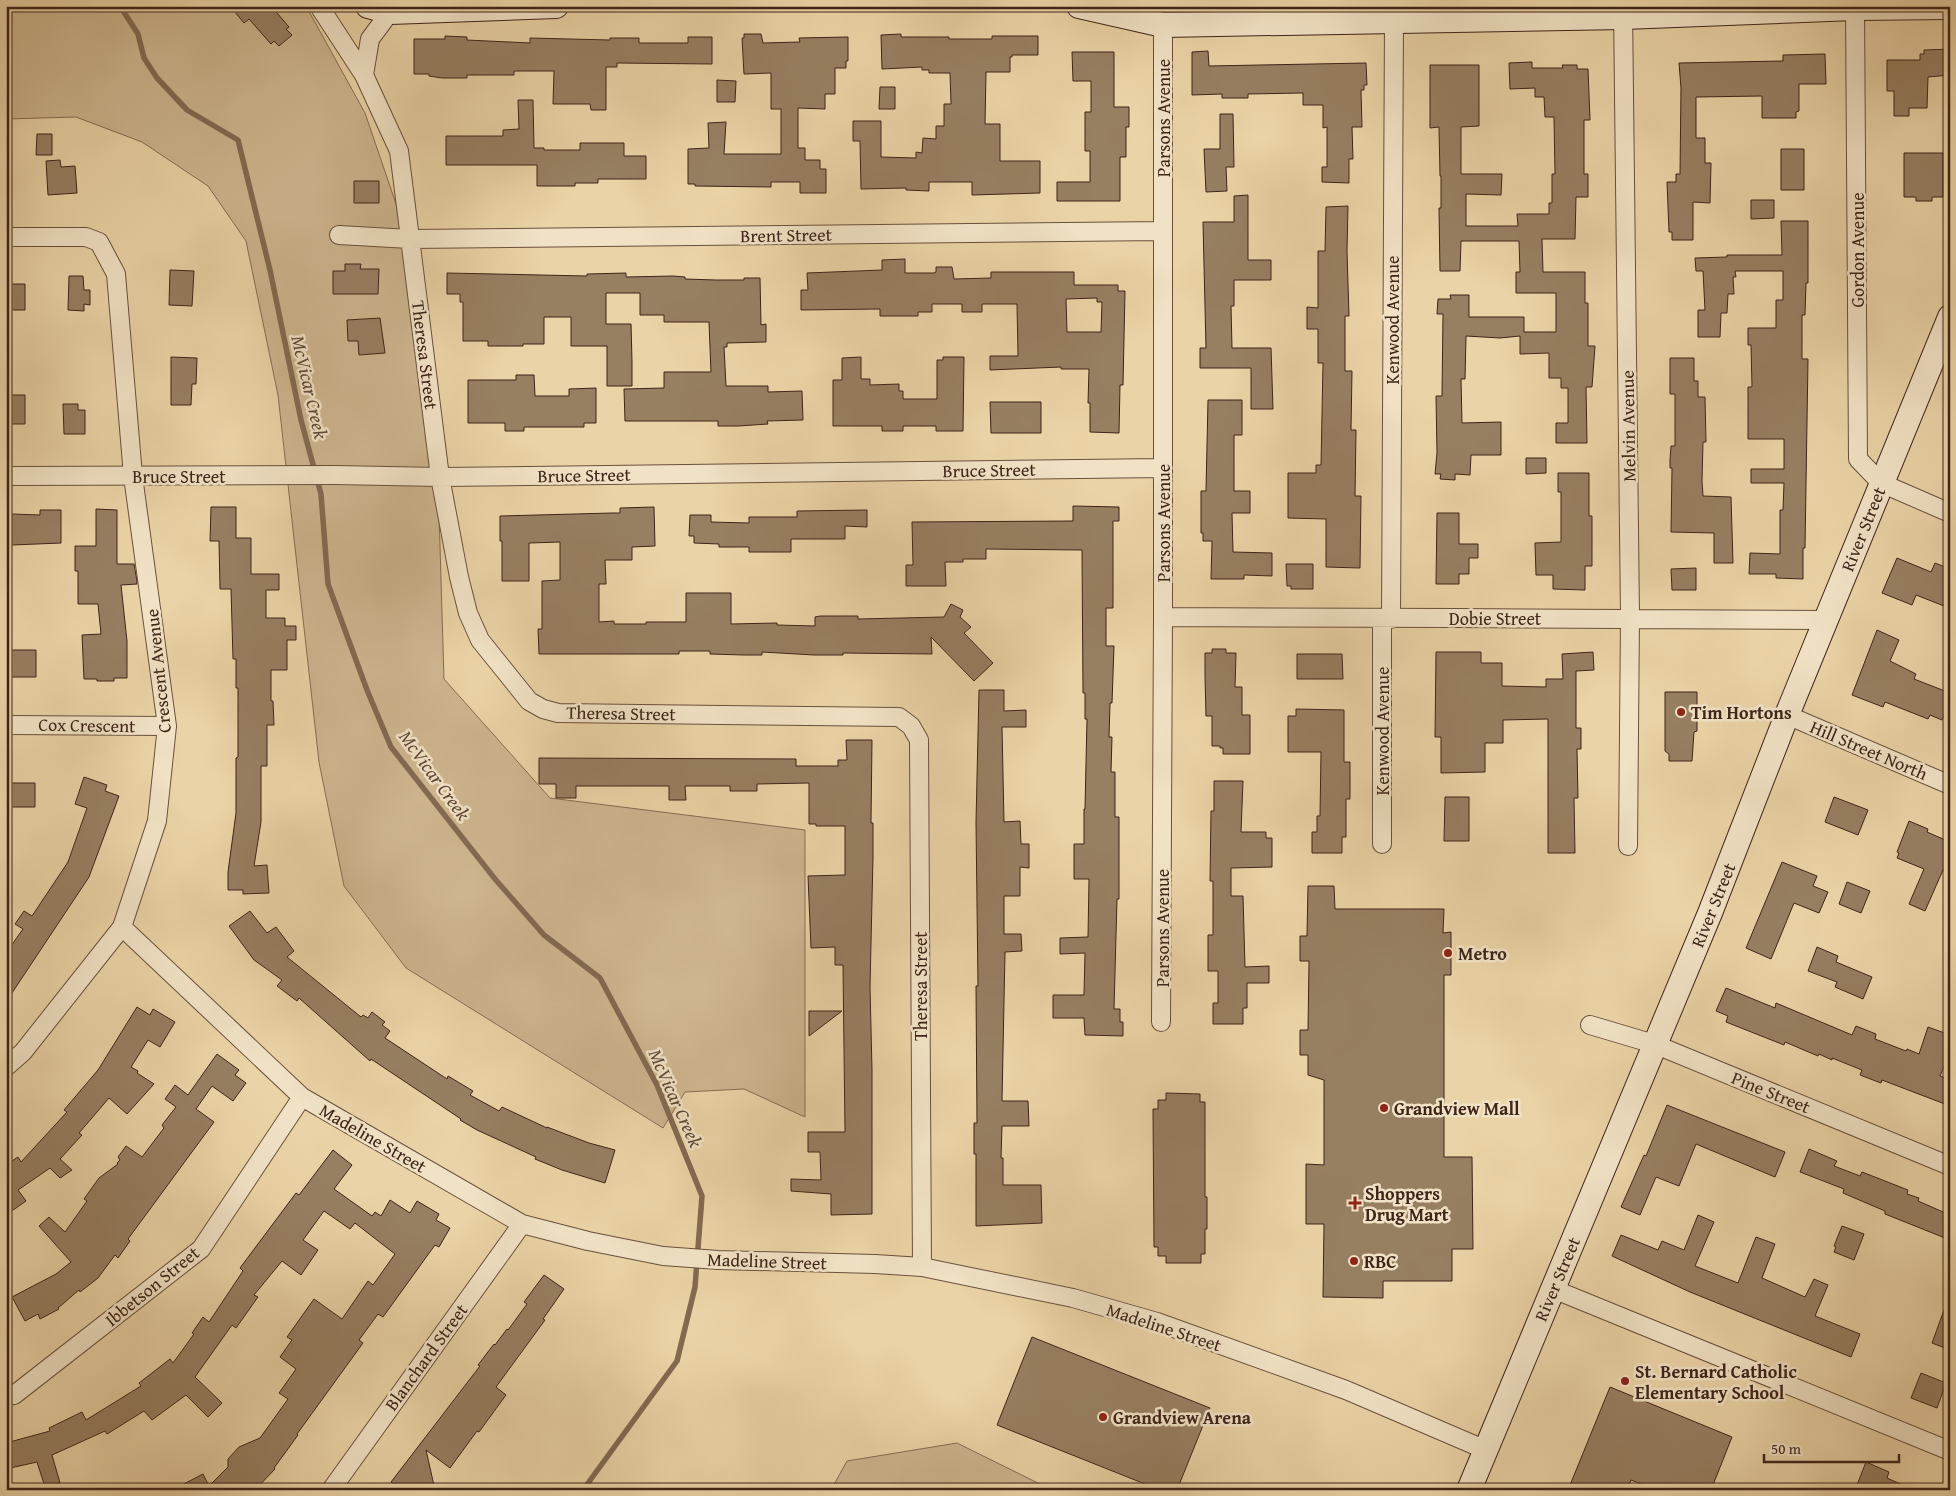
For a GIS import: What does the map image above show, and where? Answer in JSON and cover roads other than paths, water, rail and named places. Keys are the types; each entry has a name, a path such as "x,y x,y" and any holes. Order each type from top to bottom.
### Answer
{"main road":[{"path":"379,9 556,6"},
{"path":"1079,6 1164,25 1394,21 1623,12 1950,7"},
{"name":"River Street","path":"1469,1490 1710,913 1787,715 1950,317"}],"street":[{"name":"Theresa Street","path":"319,6 364,76 399,151 440,477 459,577 468,613 480,640 529,701 543,709 558,713 899,717 911,726 919,740 922,1267"},
{"name":"Gordon Avenue","path":"1855,7 1858,459 1881,483"},
{"path":"364,76 370,38 379,9"},
{"name":"Melvin Avenue","path":"1623,12 1630,617 1628,846"},
{"name":"Kenwood Avenue","path":"1382,844 1387,619 1394,21"},
{"name":"Parsons Avenue","path":"1161,1022 1164,617 1162,232 1164,25"},
{"name":"Brent Street","path":"339,235 410,239 1162,232"},
{"name":"Crescent Avenue","path":"6,237 86,237 99,242 116,274 133,476 167,726 157,821 122,927 23,1052 6,1067"},
{"name":"Bruce Street","path":"6,476 335,475 440,477 1162,468"},
{"path":"1881,483 1950,513"},
{"name":"Dobie Street","path":"1164,617 1387,619 1630,617 1826,620"},
{"name":"Hill Street North","path":"1787,715 1950,786"},
{"name":"Cox Crescent","path":"6,725 167,726"},
{"name":"Madeline Street","path":"122,927 302,1097 522,1224 588,1241 664,1256 718,1260 922,1267 1073,1298 1158,1322 1346,1390 1486,1450"},
{"name":"Pine Street","path":"1590,1025 1654,1044 1950,1166"},
{"name":"Ibbetson Street","path":"6,1396 14,1395 202,1249 302,1097"},
{"name":"Blanchard Street","path":"331,1490 522,1224"},
{"path":"1553,1289 1950,1451"}],"waterway":[{"name":"McVicar Creek","path":"120,6 138,34 144,58 157,78 187,110 238,140 270,270 301,420 321,494 328,584 367,690 391,747 495,879 544,935 600,978 657,1085 702,1196 695,1287 677,1361 583,1490"}],"place":[{"name":"Tim Hortons","path":"1681,712"},
{"name":"Metro","path":"1448,953"},
{"name":"Grandview Mall","path":"1384,1108"},
{"name":"Shoppers Drug Mart","path":"1355,1203"},
{"name":"RBC","path":"1354,1261"},
{"name":"St. Bernard Catholic Elementary School","path":"1625,1381"},
{"name":"Grandview Arena","path":"1103,1417"}]}
